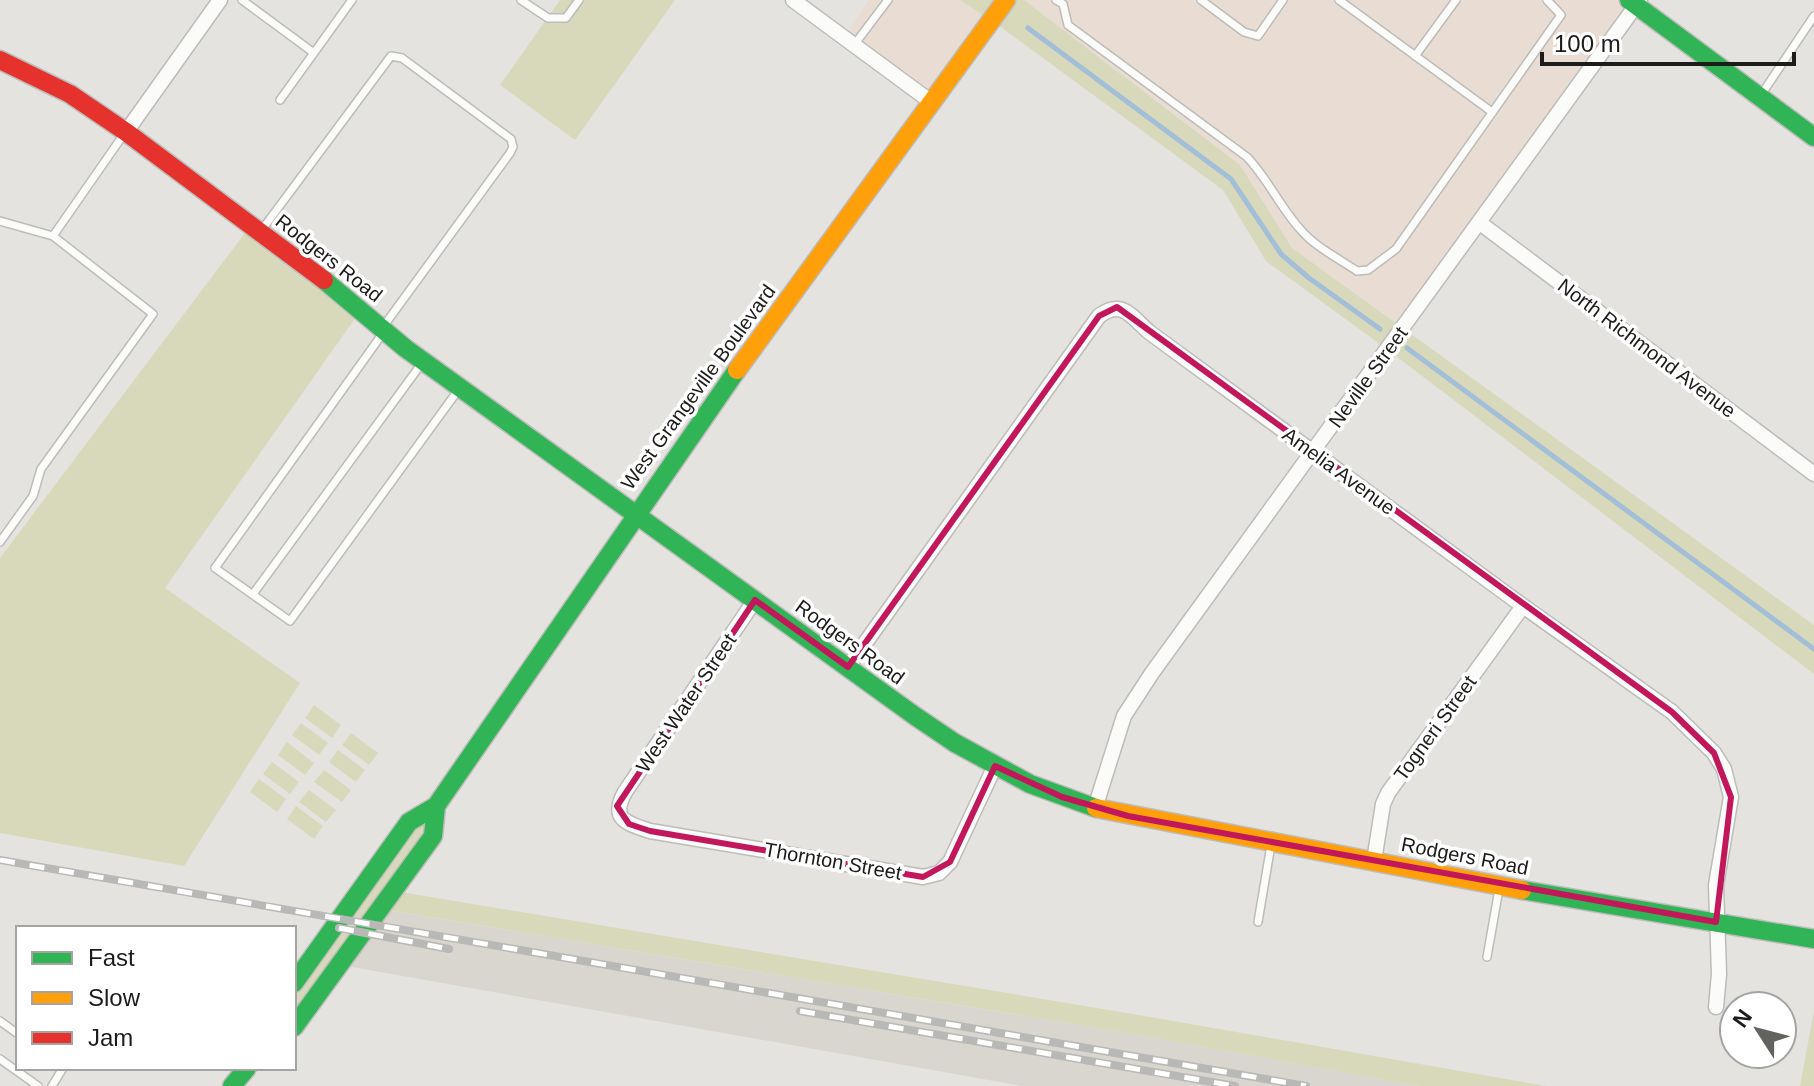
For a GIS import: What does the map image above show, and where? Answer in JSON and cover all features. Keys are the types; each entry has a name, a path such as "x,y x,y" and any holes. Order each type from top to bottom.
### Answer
{"street":[{"path":"126,132 220,0"},
{"path":"793,0 930,101"},
{"name":"West Grangeville Boulevard","path":"296,980 409,822 436,806 635,513 1006,0"},
{"path":"1635,2 1814,137"},
{"name":"Neville Street","path":"1095,808 1124,716 1152,673 1480,223 1635,2"},
{"name":"Rodgers Road","path":"0,60 70,94 126,132 326,281 423,361 955,743 1030,784 1095,808 1160,824 1814,939"},
{"name":"North Richmond Avenue","path":"1480,223 1814,474"},
{"name":"Amelia Avenue","path":"848,667 1099,316 1109,308 1117,307 1672,712 1702,739 1724,769 1731,797 1716,885 1719,974 1716,1007"},
{"name":"West Water Street","path":"617,806 755,600"},
{"name":"Togneri Street","path":"1374,861 1383,804 1388,793 1523,606"},
{"name":"Thornton Street","path":"617,806 619,814 629,824 650,831 923,877 939,873 950,862 995,766"},
{"name":"West Grangeville Boulevard","path":"296,1024 433,836 436,806"},
{"path":"232,1086 245,1070"}],"lane":[{"path":"242,0 314,53"},
{"path":"280,100 352,0"},
{"path":"521,0 548,18 566,18 579,0"},
{"path":"854,45 888,0"},
{"path":"1056,0 1063,4 1068,25 1247,157 1260,170 1311,241 1357,271 1368,270 1396,249 1561,15 1547,0"},
{"path":"1205,1 1244,32 1258,36 1283,0"},
{"path":"1339,0 1492,112"},
{"path":"1415,56 1456,0"},
{"path":"1760,97 1814,16"},
{"path":"260,232 391,56 402,58 511,139 513,147 510,153 215,568 290,621 461,388"},
{"path":"53,236 126,132"},
{"path":"0,221 53,236 153,314 41,469 33,496 0,542"},
{"path":"253,594 423,361"},
{"path":"1258,922 1271,845"},
{"path":"1487,957 1499,886"},
{"path":"0,1059 38,1086"}],"highlighted area":[{"path":"1117,307 1672,712 1714,753 1731,797 1716,922 1128,816 1062,797 995,766 950,862 923,877 650,831 629,824 617,806 755,600 848,667 1099,316"}],"shaded area":[{"path":"869,0 960,0 991,20 930,101 844,38"},
{"path":"1024,0 1629,0 1636,5 1404,328 1292,248 1240,165"},
{"path":"381,909 1133,1034 1419,1086 1022,1086 341,965"}],"green space":[{"path":"560,0 675,0 575,140 500,85"},
{"path":"960,0 1024,0 1240,165 1292,248 1814,625 1814,674 1266,261 1223,190"},
{"path":"251,225 361,310 165,588 300,683 184,866 0,833 0,558"},
{"path":"314,705 341,725 332,738 305,718"},
{"path":"301,723 328,743 319,755 292,735"},
{"path":"351,733 378,753 369,765 342,745"},
{"path":"287,742 314,763 305,775 278,755"},
{"path":"338,750 365,770 356,782 329,762"},
{"path":"272,762 299,782 290,794 263,774"},
{"path":"324,770 351,790 342,802 314,782"},
{"path":"259,779 286,799 277,812 250,792"},
{"path":"309,790 336,810 326,822 299,802"},
{"path":"296,806 323,826 314,839 287,819"},
{"path":"436,806 433,836 395,891 1546,1086 1419,1086 1133,1034 382,909 296,1024 296,980 409,822"},
{"path":"1814,1011 1814,1086 1800,1086"}],"waterway":[{"path":"1028,28 1231,179 1281,254 1380,329"},
{"path":"1407,348 1814,649"}],"railway":[{"path":"0,860 1306,1086"},
{"path":"339,928 449,949"},
{"path":"800,1011 1235,1086"}],"traffic: fast":[{"path":"1629,0 1814,137"},
{"path":"324,280 405,348 915,716 955,743 1030,784 1096,808"},
{"path":"296,980 409,822 436,806 737,370"},
{"path":"296,1024 433,836 436,806"},
{"path":"1522,890 1814,939"},
{"path":"232,1086 245,1070"}],"traffic: slow":[{"path":"737,370 1006,0"},
{"path":"1096,808 1522,890"}],"traffic: jam":[{"path":"0,60 70,94 126,132 324,280"}]}
